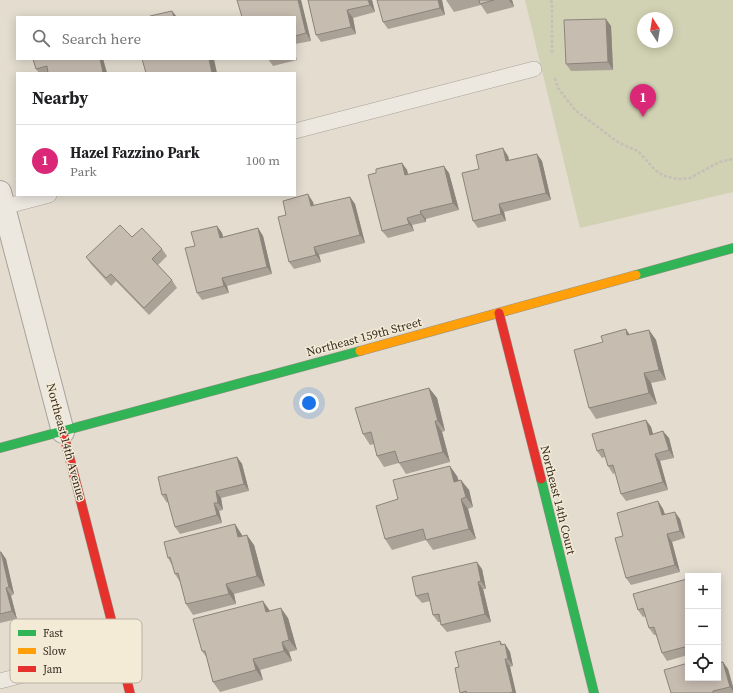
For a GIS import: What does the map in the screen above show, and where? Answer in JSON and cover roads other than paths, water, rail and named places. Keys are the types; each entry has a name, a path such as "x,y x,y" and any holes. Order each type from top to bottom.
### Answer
{"street":[{"name":"Northeast 14th Avenue","path":"1,202 63,432 111,619"},
{"name":"Northeast 159th Street","path":"0,448 733,248"},
{"name":"Northeast 14th Court","path":"499,313 594,693"},
{"name":"Northeast 14th Avenue","path":"127,683 130,693"}],"lane":[{"path":"296,131 534,69"},
{"path":"1,202 42,196"},
{"path":"0,681 10,678"}],"place":[{"name":"Hazel Fazzino Park","path":"643,117"}]}
